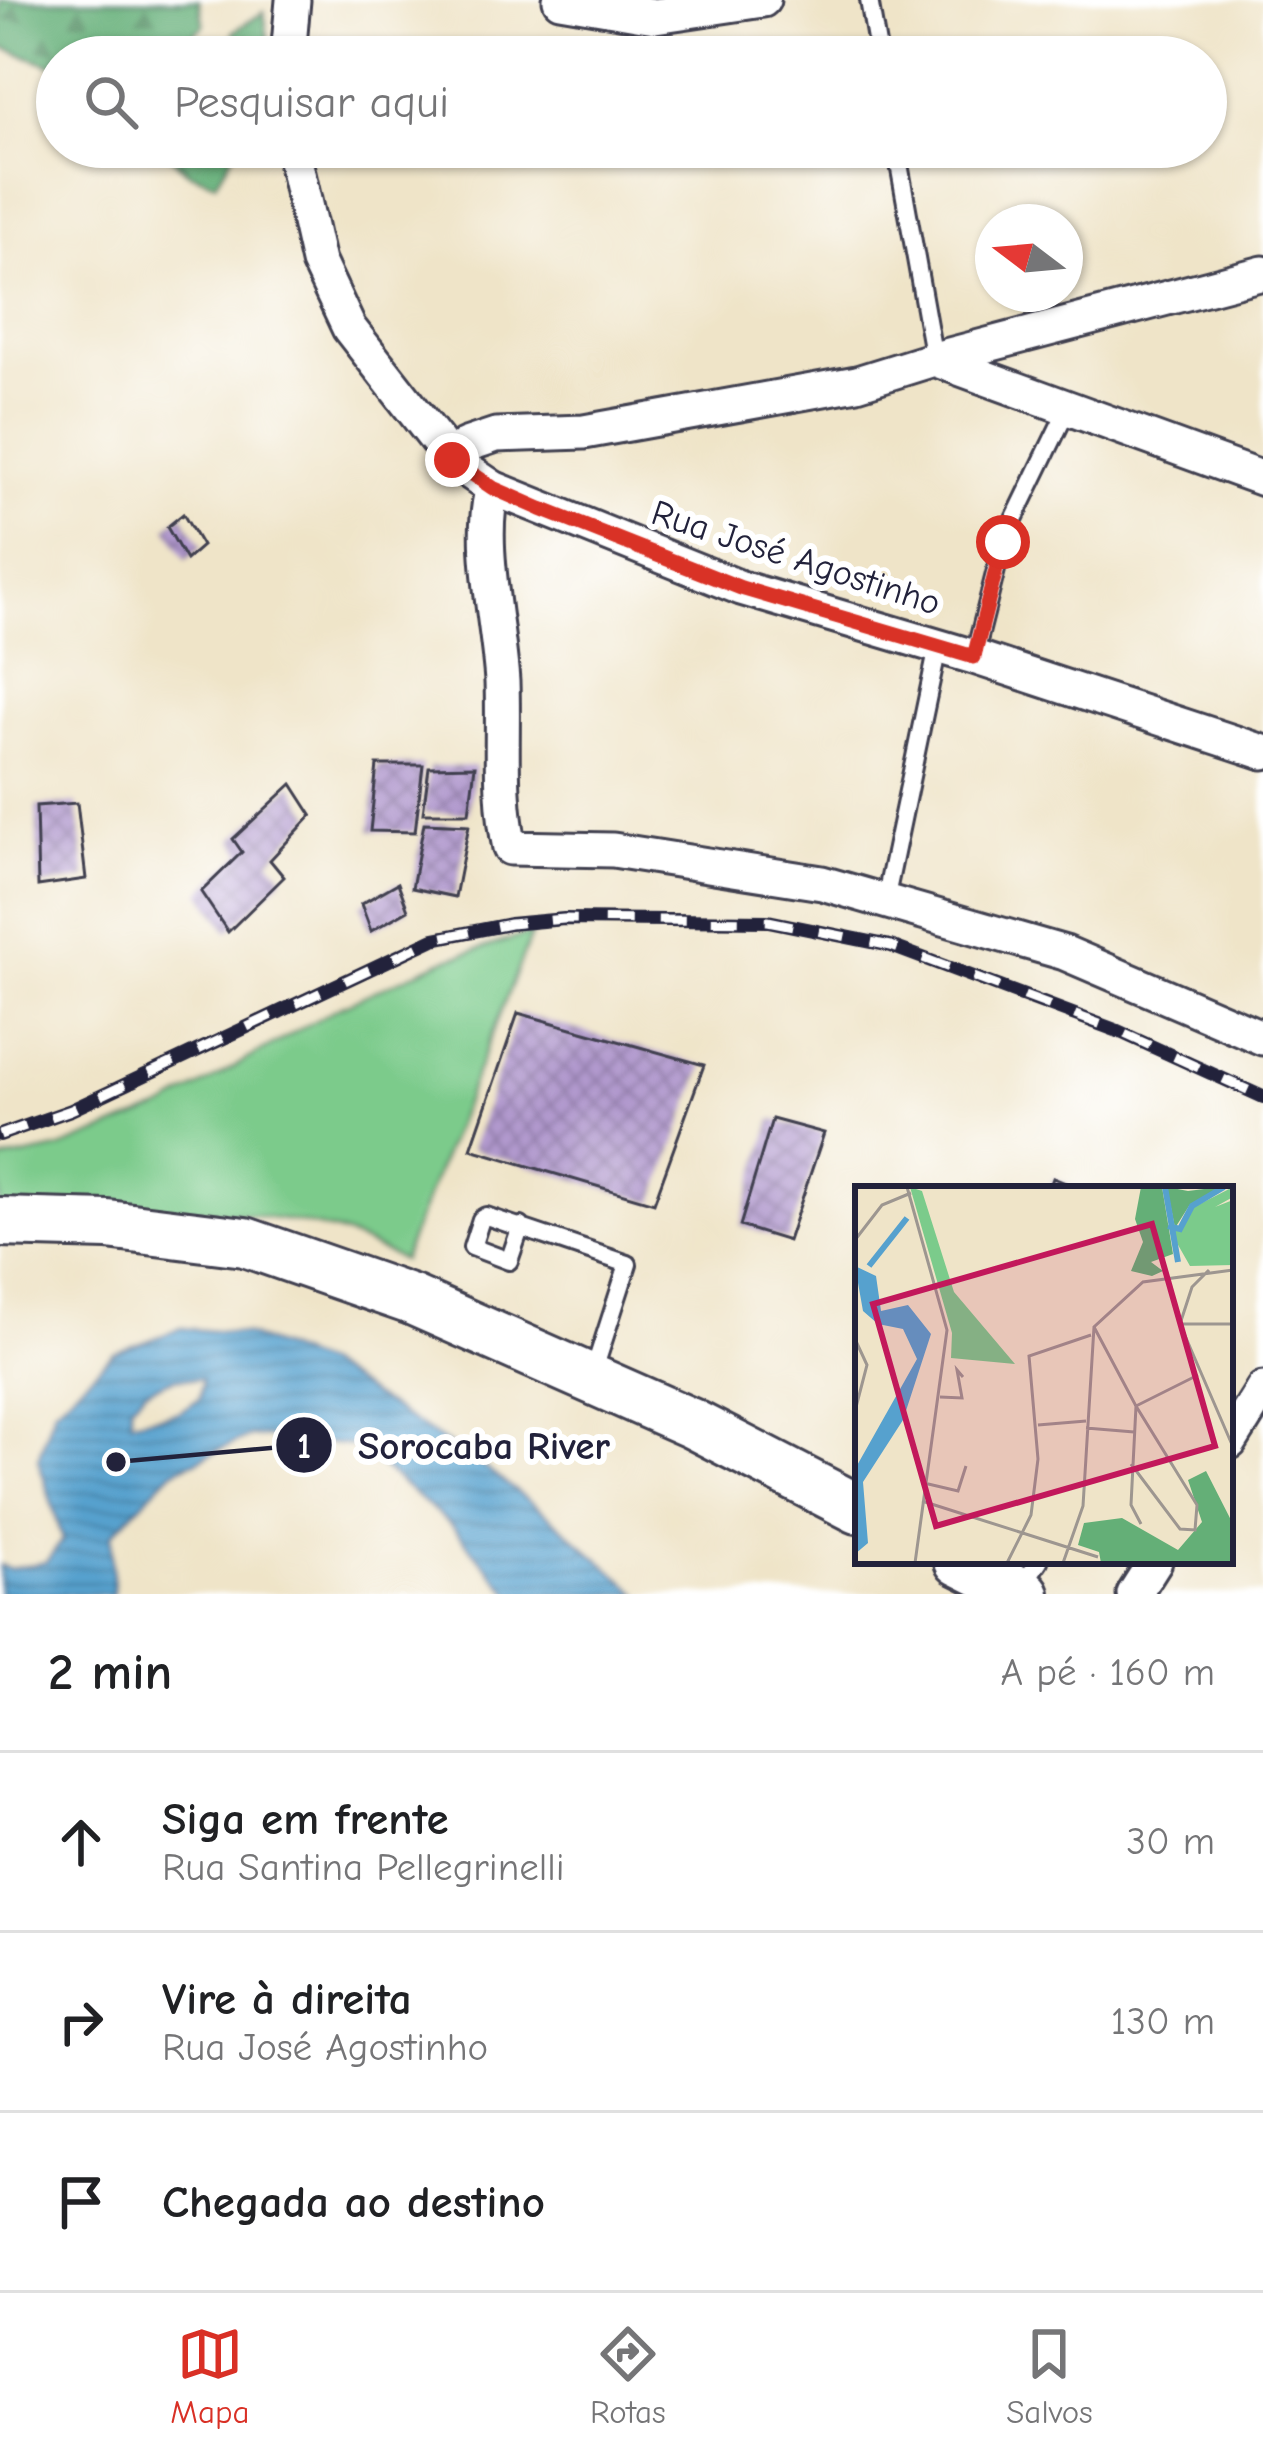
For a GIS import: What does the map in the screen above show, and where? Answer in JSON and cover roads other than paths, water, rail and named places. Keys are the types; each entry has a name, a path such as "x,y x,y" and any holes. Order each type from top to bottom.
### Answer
{"main road":[{"path":"0,1222 108,1225 245,1242 412,1300 691,1423 855,1507"},
{"path":"969,1564 1027,1582"}],"street":[{"path":"290,36 293,0"},
{"path":"565,1 655,16 763,0"},
{"name":"Rua José Agostinho","path":"297,168 318,262 349,328 452,460 493,488 741,588 974,657 1263,752"},
{"path":"452,460 466,445 496,435 584,432 857,383 1263,273"},
{"path":"934,359 1067,410 1253,468"},
{"path":"493,488 488,524 502,679 501,806 510,848 613,850 822,883 1065,953 1263,1038"},
{"path":"1233,1437 1263,1389"},
{"path":"1134,1594 1153,1564"}],"lane":[{"path":"869,0 875,36"},
{"path":"900,168 934,359"},
{"path":"974,657 1003,542 1067,410"},
{"path":"885,902 938,647"},
{"path":"521,1226 628,1264 590,1382"}],"water":[{"path":"182,1328 244,1334 323,1364 479,1464 548,1515 639,1594 511,1594 452,1526 357,1446 250,1436 173,1471 112,1534 113,1594 0,1594 0,1565 10,1569 46,1562 63,1540 38,1459 54,1409 114,1353","holes":["175,1378 202,1379 200,1398 179,1412 131,1421 131,1405 146,1390"]}],"railway":[{"path":"0,1135 71,1110 434,939 564,919 768,921 891,946 1118,1031 1263,1097"}],"place":[{"name":"Sorocaba River","path":"116,1462"}]}
